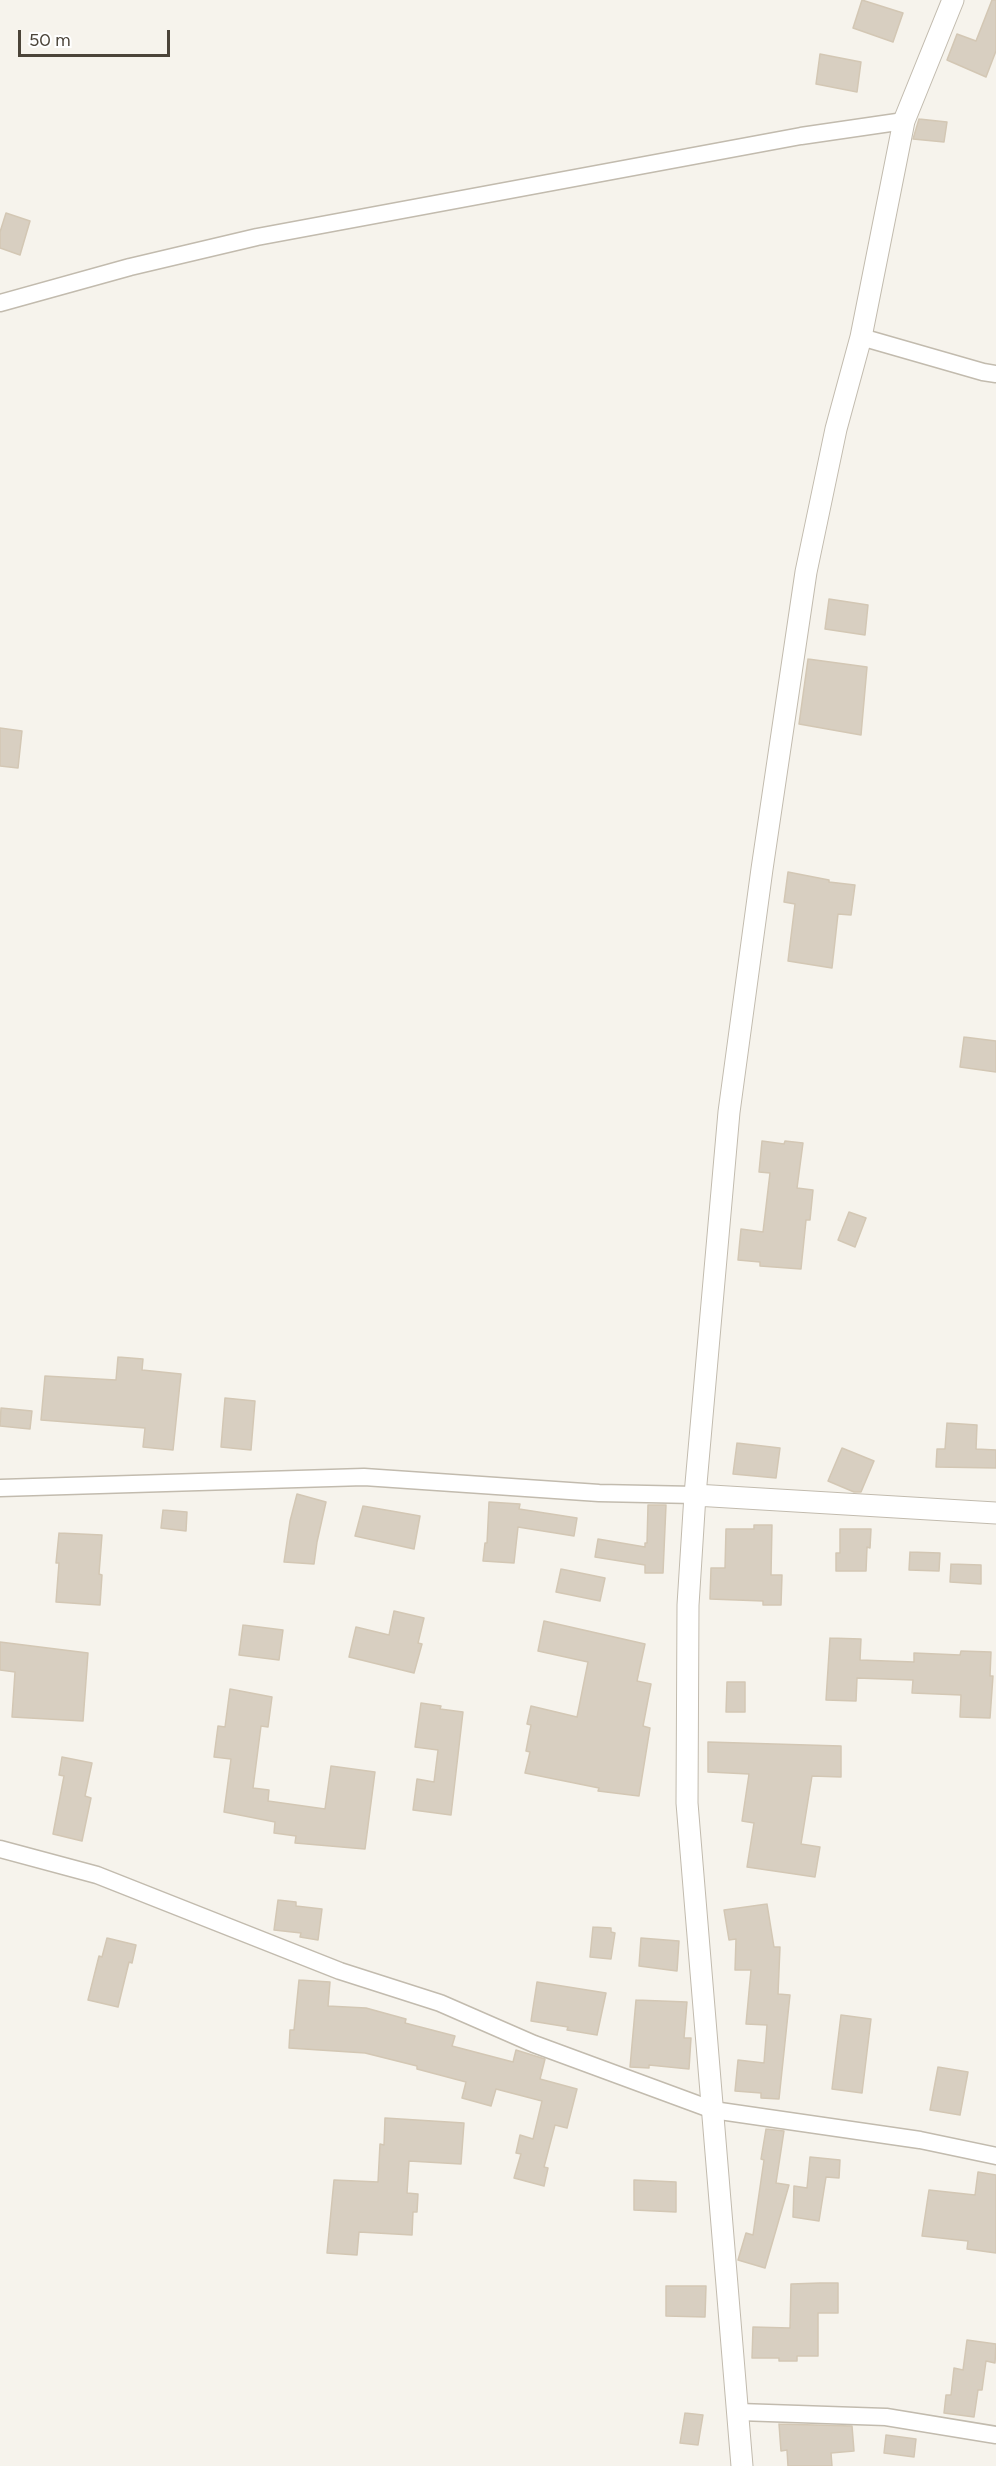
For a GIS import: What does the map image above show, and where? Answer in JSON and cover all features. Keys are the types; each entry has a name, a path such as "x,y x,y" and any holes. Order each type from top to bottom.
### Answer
{"street":[{"path":"742,2466 687,1803 688,1605 695,1495 729,1112 806,572 836,429 861,338 904,121 953,0"},
{"path":"0,303 130,267 257,237 801,136 904,121"},
{"path":"861,338 996,374"},
{"path":"0,1488 364,1477 599,1493 695,1495 996,1513"},
{"path":"0,1849 97,1875 340,1971 440,2003 534,2044 713,2110 920,2140 996,2156"},
{"path":"739,2412 886,2417 996,2435"}],"building":[{"path":"862,0 903,13 893,42 853,28"},
{"path":"992,0 996,0 996,51 986,77 947,60 957,34 976,41"},
{"path":"820,54 861,62 857,92 816,84"},
{"path":"919,119 947,122 944,142 913,139"},
{"path":"6,213 30,221 20,255 0,248 0,232"},
{"path":"829,599 868,605 865,635 825,629"},
{"path":"808,659 867,667 861,735 799,724"},
{"path":"0,728 22,731 18,768 0,766"},
{"path":"788,872 829,880 829,882 855,885 851,915 838,914 832,968 788,961 795,904 784,902"},
{"path":"964,1037 996,1041 996,1072 960,1067"},
{"path":"762,1141 784,1144 785,1141 803,1143 797,1188 813,1190 810,1220 806,1220 801,1269 760,1266 760,1262 738,1260 741,1229 763,1232 770,1173 759,1172"},
{"path":"849,1212 866,1218 855,1247 838,1240"},
{"path":"118,1357 143,1359 142,1370 181,1374 173,1450 143,1447 145,1428 41,1420 45,1376 116,1380"},
{"path":"225,1398 255,1401 251,1450 221,1447"},
{"path":"1,1408 32,1411 30,1429 0,1426"},
{"path":"947,1423 977,1425 976,1449 996,1450 996,1468 936,1467 937,1449 945,1449"},
{"path":"737,1443 780,1448 776,1478 733,1474"},
{"path":"842,1448 874,1461 861,1492 854,1492 828,1481"},
{"path":"297,1494 326,1502 314,1564 284,1562 290,1521"},
{"path":"489,1502 520,1504 519,1509 577,1518 574,1536 518,1527 514,1563 483,1561 485,1543 487,1543"},
{"path":"648,1505 666,1505 663,1573 645,1573 645,1565 595,1557 598,1539 645,1547"},
{"path":"363,1506 420,1516 414,1549 355,1536"},
{"path":"163,1510 187,1512 186,1531 161,1528"},
{"path":"754,1525 772,1525 771,1575 782,1575 781,1605 763,1605 763,1601 710,1599 711,1568 725,1568 726,1529 754,1529"},
{"path":"840,1529 871,1529 870,1548 867,1547 866,1571 836,1571 836,1553 840,1553"},
{"path":"59,1533 102,1535 99,1574 102,1575 100,1605 56,1602"},
{"path":"910,1552 940,1553 939,1571 909,1570"},
{"path":"951,1564 981,1565 981,1584 950,1582"},
{"path":"561,1569 605,1578 600,1601 556,1592"},
{"path":"394,1611 424,1618 418,1643 422,1644 414,1673 349,1657 356,1627 389,1635"},
{"path":"544,1621 645,1644 637,1681 651,1684 643,1726 650,1728 639,1796 598,1791 599,1788 525,1773 530,1752 526,1751 531,1725 527,1724 531,1706 577,1717 588,1662 538,1651"},
{"path":"243,1625 283,1630 279,1660 239,1655"},
{"path":"830,1638 861,1639 860,1660 914,1662 914,1653 960,1655 961,1651 991,1652 990,1676 993,1676 990,1718 960,1717 961,1695 912,1693 913,1680 857,1678 856,1701 826,1700"},
{"path":"0,1642 88,1653 83,1721 12,1717 15,1672 0,1670"},
{"path":"727,1682 745,1682 745,1712 726,1712"},
{"path":"230,1689 272,1697 268,1727 261,1726 253,1788 269,1790 268,1801 325,1809 331,1766 375,1772 365,1849 295,1843 296,1836 274,1833 275,1822 224,1812 231,1759 214,1757 218,1726 225,1727"},
{"path":"421,1703 441,1706 440,1709 463,1712 451,1815 413,1810 417,1779 434,1782 438,1750 415,1747"},
{"path":"708,1742 841,1746 841,1777 812,1776 801,1844 820,1847 815,1877 747,1867 754,1823 742,1821 749,1774 708,1772"},
{"path":"62,1757 92,1763 85,1796 91,1798 82,1841 53,1834 64,1776 59,1775"},
{"path":"278,1900 296,1902 296,1906 322,1909 318,1940 300,1937 301,1933 274,1930"},
{"path":"767,1904 774,1947 780,1947 778,1994 790,1995 779,2099 761,2098 761,2093 735,2091 738,2060 764,2063 767,2025 746,2024 751,1970 735,1970 736,1939 729,1940 724,1910"},
{"path":"593,1927 611,1928 611,1932 615,1933 611,1959 590,1957"},
{"path":"107,1938 136,1945 132,1963 129,1962 118,2007 88,2000 99,1956 102,1957"},
{"path":"641,1938 679,1941 677,1971 639,1966"},
{"path":"299,1980 330,1982 328,2006 366,2008 406,2019 405,2023 455,2036 452,2046 513,2062 516,2050 545,2059 540,2079 577,2089 567,2128 555,2125 544,2167 548,2168 544,2186 514,2178 521,2154 516,2153 520,2135 533,2139 542,2101 496,2089 491,2106 462,2098 466,2082 417,2069 417,2066 365,2053 289,2048 290,2030 294,2030"},
{"path":"537,1982 606,1993 597,2035 567,2030 568,2027 531,2021"},
{"path":"636,2000 687,2002 684,2038 691,2038 689,2069 649,2065 649,2068 630,2067"},
{"path":"841,2015 871,2019 862,2093 832,2089"},
{"path":"938,2067 968,2072 960,2115 930,2110"},
{"path":"385,2118 464,2123 461,2164 409,2161 407,2193 418,2194 417,2212 413,2212 412,2235 359,2232 357,2255 327,2253 334,2180 378,2182 380,2144 384,2145"},
{"path":"766,2129 784,2131 776,2183 789,2185 765,2268 738,2260 746,2233 753,2235"},
{"path":"810,2157 840,2160 839,2178 826,2177 819,2221 793,2217 794,2186 807,2188"},
{"path":"978,2172 996,2175 996,2253 967,2249 968,2241 922,2236 929,2190 975,2195"},
{"path":"634,2180 676,2182 676,2212 634,2210"},
{"path":"838,2283 838,2313 818,2313 818,2356 797,2356 797,2361 752,2358 753,2327 790,2328 791,2284"},
{"path":"666,2286 706,2286 705,2317 666,2316"},
{"path":"967,2340 996,2344 995,2363 986,2361 982,2390 978,2390 974,2417 944,2413 946,2395 951,2395 954,2368 963,2370"},
{"path":"685,2413 703,2415 698,2445 680,2443"},
{"path":"779,2424 852,2426 854,2451 831,2453 832,2466 788,2466 787,2450 781,2451"},
{"path":"886,2435 916,2439 914,2457 884,2453"}]}
